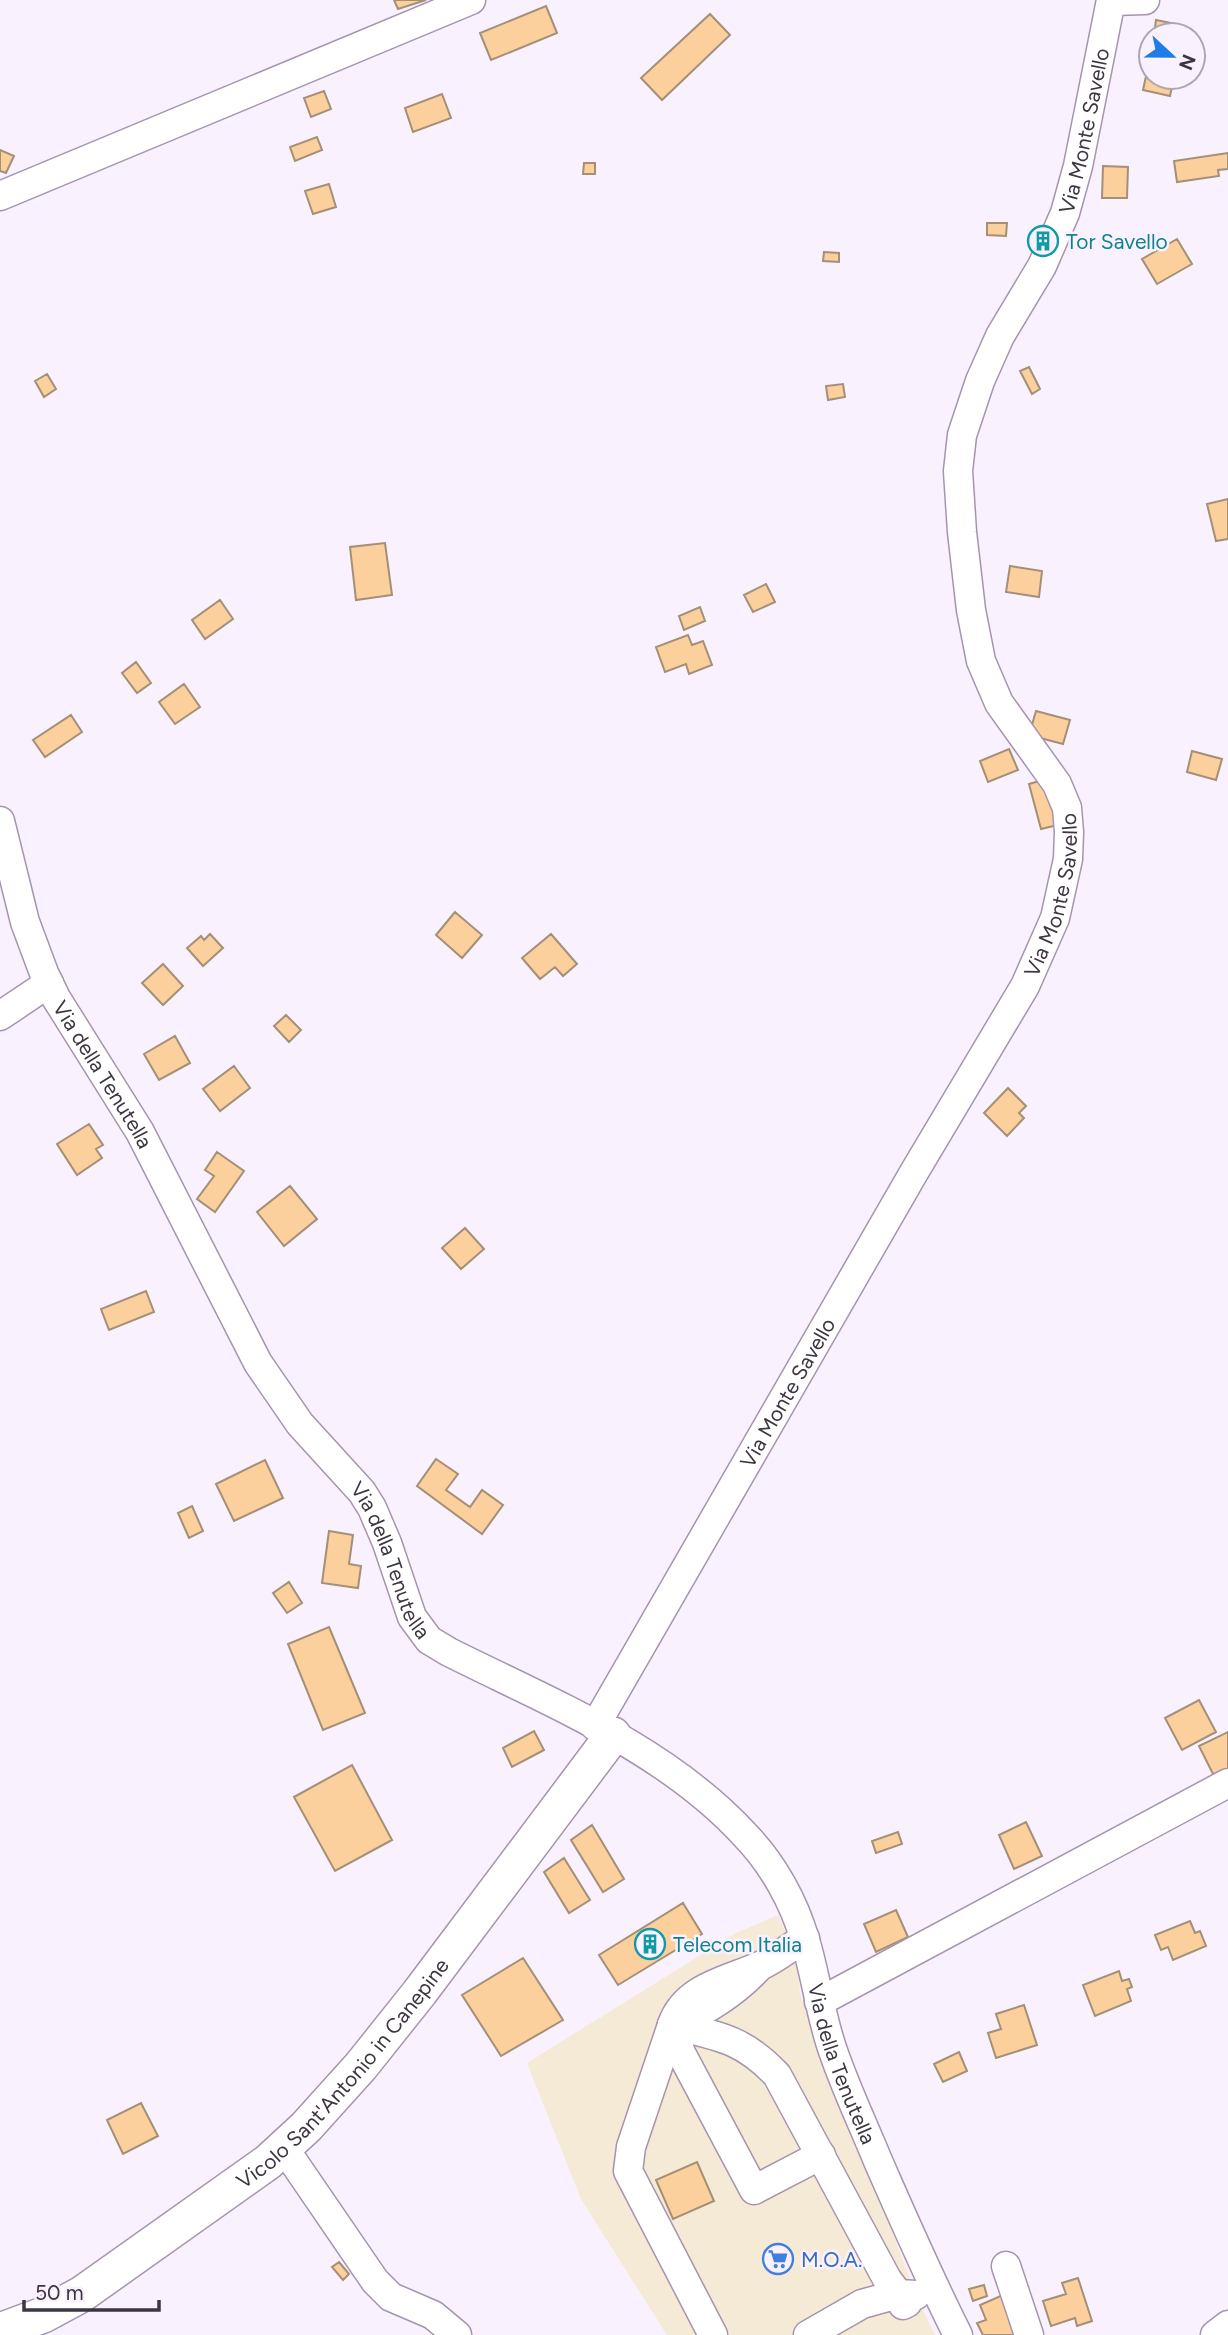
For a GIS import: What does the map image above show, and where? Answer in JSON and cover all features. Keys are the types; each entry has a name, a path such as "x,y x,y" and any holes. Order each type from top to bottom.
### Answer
{"main road":[{"name":"Vicolo Sant'Antonio in Canepine","path":"0,2331 43,2315 82,2294 263,2166 317,2116 372,2053 604,1730"}],"street":[{"path":"0,195 471,0"},
{"path":"1111,1 1145,0"},
{"name":"Via Monte Savello","path":"604,1730 913,1174 1025,986 1055,918 1068,859 1067,808 1057,784 999,703 981,661 968,584 958,471 962,435 980,381 1000,336 1048,253 1065,213 1078,166 1111,1"},
{"name":"Via della Tenutella","path":"0,821 21,910 48,984 140,1132 233,1318 267,1377 310,1437 362,1492 372,1508 387,1543 408,1608 420,1630 434,1644 604,1730 668,1769 693,1787 746,1835 781,1884 832,2048 916,2293 958,2335"},
{"path":"0,1016 48,984"},
{"path":"819,2002 1228,1783"},
{"path":"713,2335 628,2171 631,2147 672,2025 683,2005 716,1983 759,1967 798,1942"},
{"path":"672,2025 681,2053 754,2190 821,2155"},
{"path":"672,2025 727,2038 745,2046 777,2075 821,2155 916,2293 862,2304 808,2335"},
{"path":"284,2148 375,2281 391,2297 440,2320 457,2335"},
{"path":"1006,2266 1030,2335"},
{"path":"1215,2335 1228,2325"}],"shaded area":[{"path":"778,1915 797,1957 800,1993 830,2083 916,2295 935,2335 667,2335 581,2199 527,2063 736,1933"}],"building":[{"path":"394,0 426,0 398,9"},
{"path":"546,6 557,33 491,60 480,33"},
{"path":"710,14 730,35 662,100 641,78"},
{"path":"324,91 331,109 311,117 304,98"},
{"path":"1148,91 1171,91 1170,96"},
{"path":"442,94 451,118 413,132 405,108"},
{"path":"317,137 322,150 295,161 290,147"},
{"path":"0,150 14,156 6,173 0,171"},
{"path":"1228,153 1228,169 1218,170 1219,176 1177,182 1174,161"},
{"path":"584,163 595,163 595,174 583,174"},
{"path":"1103,166 1128,167 1127,198 1102,198"},
{"path":"329,184 336,207 313,214 305,191"},
{"path":"987,223 1007,223 1006,236 987,235"},
{"path":"1177,239 1192,264 1157,284 1142,259"},
{"path":"824,252 839,253 839,262 823,261"},
{"path":"1029,367 1040,389 1032,394 1020,371"},
{"path":"47,374 56,389 44,397 35,381"},
{"path":"843,384 845,397 828,400 826,386"},
{"path":"1228,499 1228,539 1216,541 1207,504"},
{"path":"385,543 392,595 356,600 350,547"},
{"path":"1010,566 1042,571 1039,597 1006,592"},
{"path":"766,584 775,602 753,612 744,595"},
{"path":"220,600 233,619 205,639 192,620"},
{"path":"700,607 705,621 684,630 679,616"},
{"path":"688,635 692,645 703,641 712,665 689,674 686,664 665,672 656,647"},
{"path":"136,662 151,683 137,693 122,673"},
{"path":"184,684 200,707 175,724 159,702"},
{"path":"1036,711 1070,720 1063,744 1029,735"},
{"path":"71,715 82,732 45,757 33,740"},
{"path":"1009,749 1018,770 988,782 980,761"},
{"path":"1192,751 1222,759 1216,780 1187,772"},
{"path":"1050,778 1062,824 1041,829 1029,784"},
{"path":"455,912 482,935 462,958 436,935"},
{"path":"210,934 223,948 203,966 187,948 201,936 204,940"},
{"path":"551,934 577,964 563,976 555,967 540,979 522,958"},
{"path":"163,964 183,986 163,1005 142,983"},
{"path":"286,1015 301,1030 289,1042 274,1026"},
{"path":"175,1036 190,1063 159,1080 144,1054"},
{"path":"234,1066 250,1088 220,1111 203,1089"},
{"path":"1008,1088 1026,1106 1019,1113 1024,1118 1007,1136 984,1113"},
{"path":"89,1124 103,1145 96,1149 102,1158 77,1175 57,1144"},
{"path":"217,1152 244,1171 215,1212 197,1199 214,1176 205,1170"},
{"path":"290,1186 317,1219 284,1246 257,1212"},
{"path":"465,1228 484,1249 461,1269 442,1248"},
{"path":"146,1291 154,1312 109,1330 101,1309"},
{"path":"436,1459 458,1474 446,1490 470,1507 482,1490 503,1505 482,1534 417,1486"},
{"path":"265,1460 283,1498 234,1521 216,1484"},
{"path":"192,1506 203,1531 189,1538 178,1513"},
{"path":"329,1531 353,1535 349,1564 361,1566 358,1588 322,1583"},
{"path":"289,1582 302,1603 287,1613 273,1593"},
{"path":"329,1627 365,1713 323,1730 288,1644"},
{"path":"1199,1700 1216,1732 1182,1750 1165,1718"},
{"path":"534,1731 544,1750 512,1767 503,1748"},
{"path":"1228,1732 1228,1770 1214,1776 1199,1746"},
{"path":"352,1765 392,1840 335,1871 294,1797"},
{"path":"1026,1822 1042,1856 1014,1869 999,1835"},
{"path":"592,1825 624,1879 603,1892 571,1840"},
{"path":"898,1832 902,1844 876,1853 872,1841"},
{"path":"564,1858 590,1900 569,1913 544,1872"},
{"name":"Telecom Italia","path":"683,1903 702,1934 618,1985 599,1955"},
{"path":"896,1910 908,1937 876,1952 864,1924"},
{"path":"1190,1921 1195,1933 1200,1931 1206,1946 1173,1960 1168,1947 1161,1950 1155,1935"},
{"path":"523,1958 563,2020 501,2056 462,1995"},
{"path":"1119,1971 1122,1981 1129,1979 1132,1987 1127,1989 1131,2001 1095,2016 1083,1985"},
{"path":"1024,2005 1037,2045 996,2058 988,2033 1001,2029 996,2014"},
{"path":"959,2052 967,2071 943,2082 934,2064"},
{"path":"141,2103 158,2136 123,2154 107,2120"},
{"path":"697,2162 714,2201 673,2219 656,2180"},
{"path":"339,2262 349,2274 343,2280 332,2267"},
{"path":"1078,2278 1092,2321 1077,2326 1075,2318 1051,2326 1043,2301 1066,2294 1062,2283"},
{"path":"984,2285 987,2296 973,2301 969,2289"},
{"path":"1005,2294 1019,2335 983,2335 977,2323 986,2320 980,2305"}],"place":[{"name":"Tor Savello","path":"1043,241"},
{"name":"Telecom Italia","path":"650,1944"},
{"name":"M.O.A.","path":"778,2259"}]}
